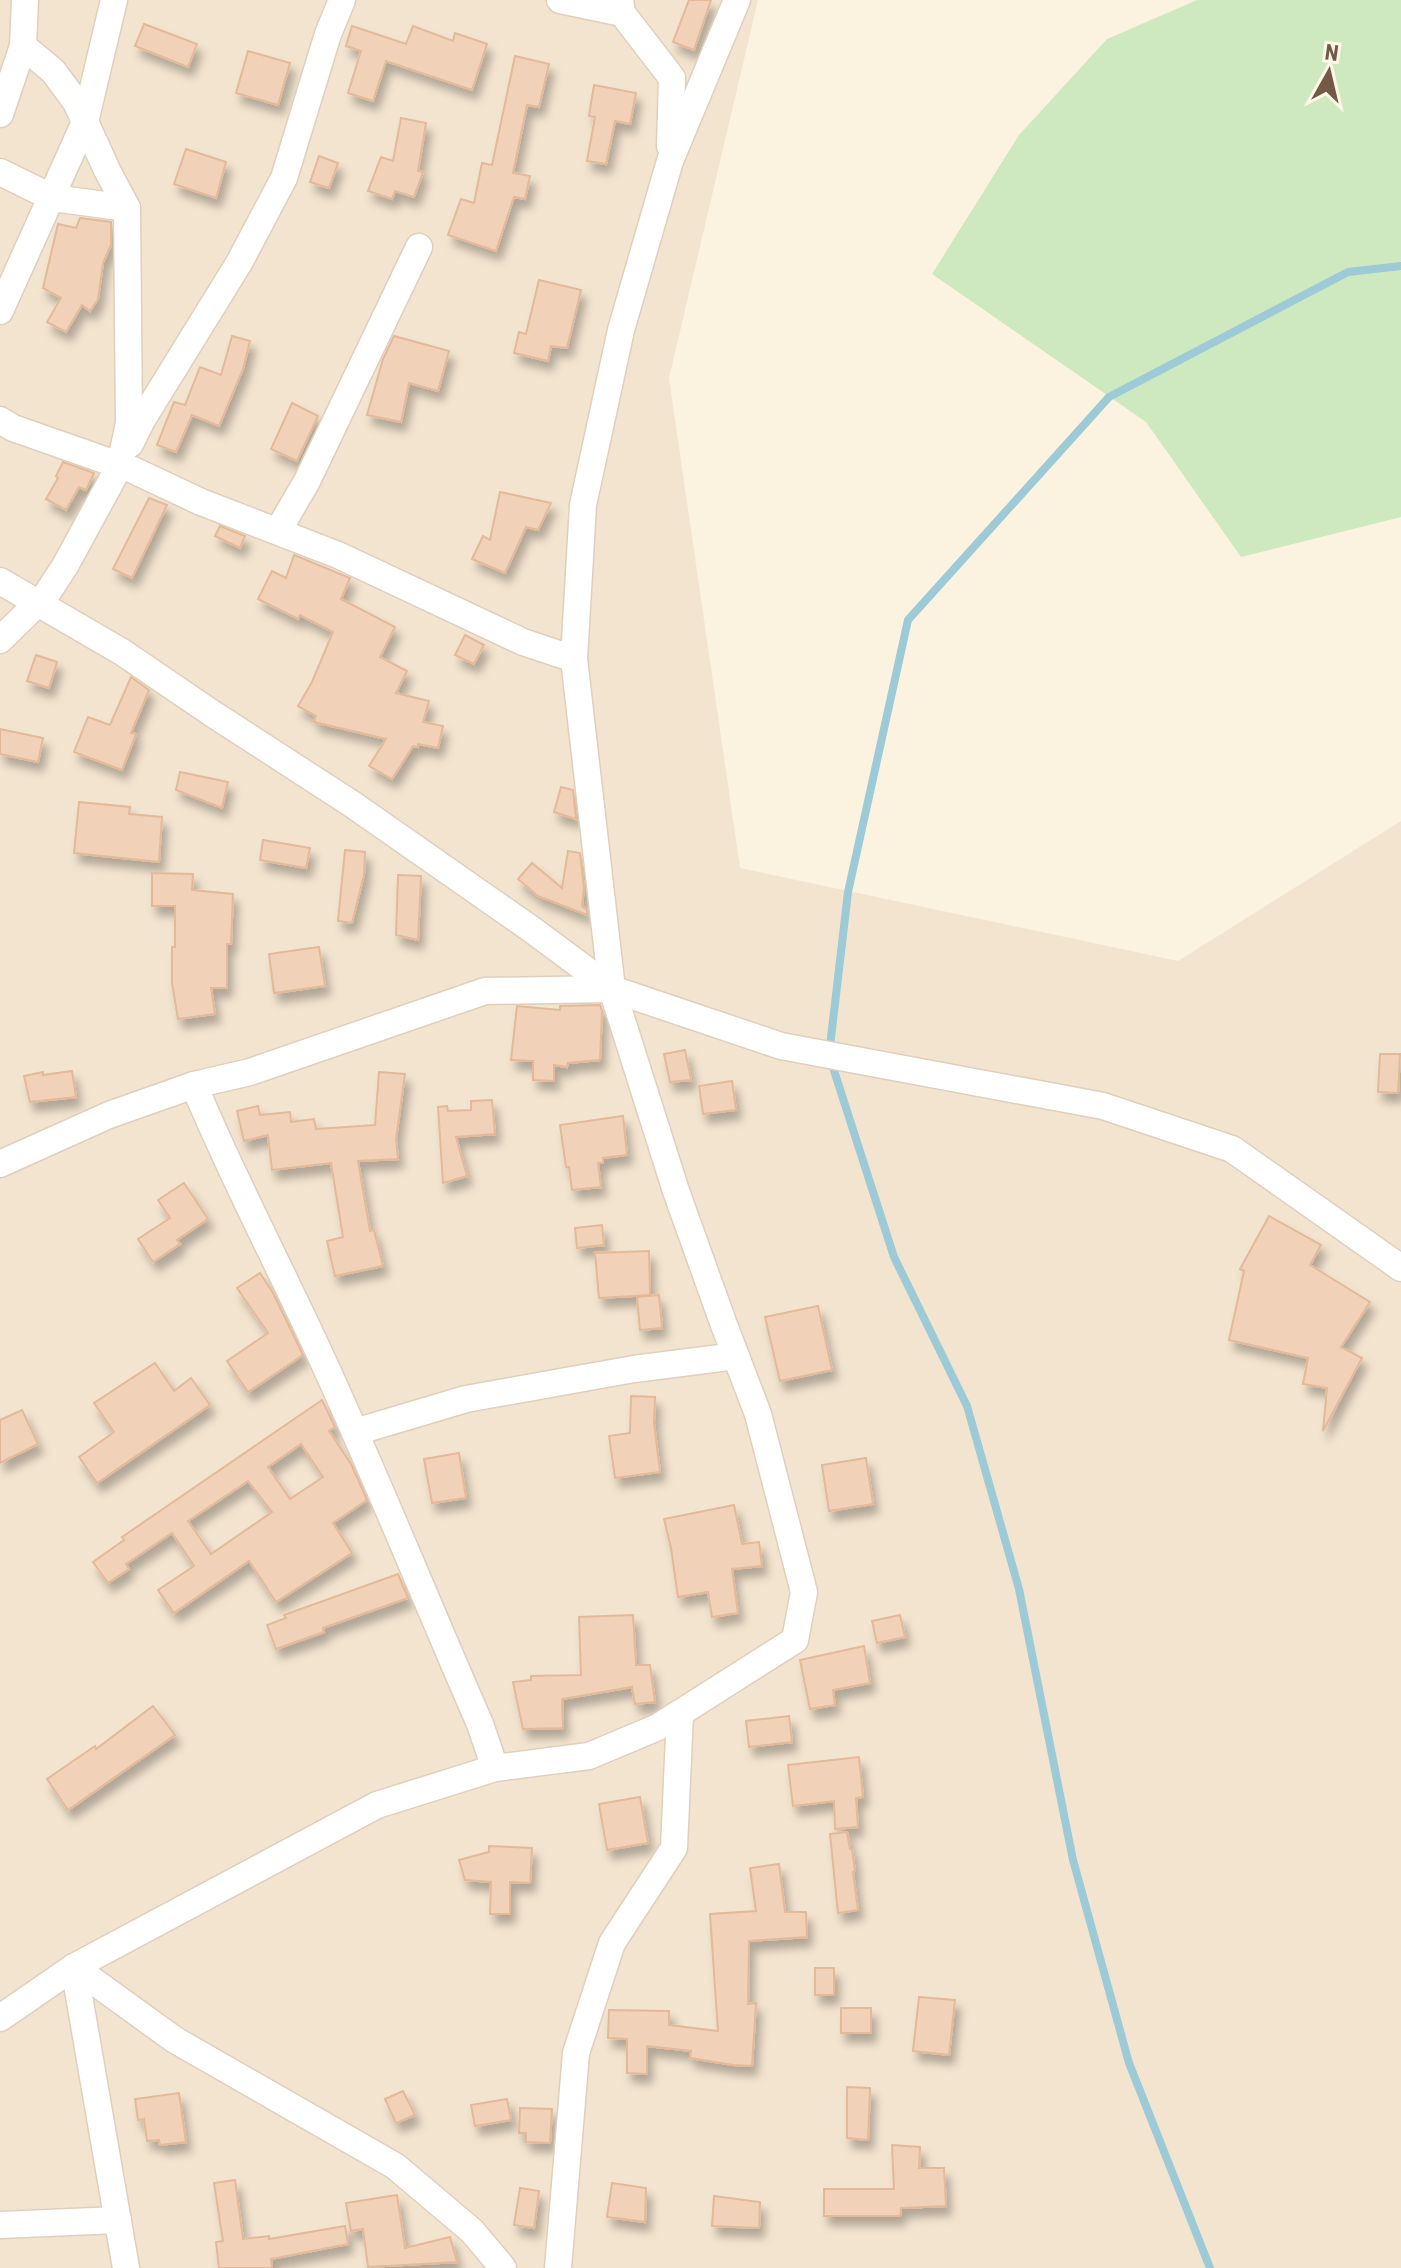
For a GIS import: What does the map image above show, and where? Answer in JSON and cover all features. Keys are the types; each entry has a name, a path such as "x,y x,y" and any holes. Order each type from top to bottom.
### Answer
{"street":[{"path":"0,114 23,46 25,0"},
{"path":"0,311 85,122 114,0"},
{"path":"0,640 46,595 65,566 142,420 239,263 284,178 328,34 342,0"},
{"path":"560,0 621,6 672,78 670,161"},
{"path":"0,2018 74,1967 377,1805 495,1768 589,1756 658,1727 795,1640 804,1592 758,1414 676,1191 612,989 574,659 583,505 621,330 670,161 737,0"},
{"path":"23,46 53,71 76,102 127,208 129,423 120,465"},
{"path":"0,172 53,198 127,208"},
{"path":"278,531 307,481 419,247"},
{"path":"0,420 13,428 120,465 201,502 338,555 523,642 574,659"},
{"path":"0,581 122,652 352,804 612,989 781,1046 1103,1106 1232,1149 1401,1268"},
{"path":"0,1164 109,1115 194,1085 250,1072 485,991 612,989"},
{"path":"194,1085 224,1157 355,1432 480,1724 495,1768"},
{"path":"355,1432 466,1399 634,1369 736,1356"},
{"path":"558,2268 576,2053 612,1943 674,1848 680,1714"},
{"path":"74,1967 126,2268"},
{"path":"74,1967 175,2040 395,2166 472,2231 503,2268"},
{"path":"0,2225 118,2220"}],"shaded area":[{"path":"0,0 758,0 669,378 740,868 1178,961 1401,821 1401,2268 0,2268"}],"green space":[{"path":"1197,0 1401,0 1401,517 1241,557 1146,422 932,274 1019,135 1107,39"}],"building":[{"path":"689,0 711,0 694,50 673,42"},
{"path":"144,24 197,44 188,67 135,46"},
{"path":"352,26 406,44 413,26 453,41 455,33 487,44 472,90 386,61 373,101 348,93 361,51 346,46"},
{"path":"248,51 290,63 278,105 236,93"},
{"path":"515,56 549,64 539,107 527,105 513,173 530,176 525,199 514,197 496,251 448,235 461,199 474,203 482,163 492,165"},
{"path":"594,85 636,93 630,124 615,121 606,164 587,161 595,117 589,116"},
{"path":"401,118 426,123 418,171 423,172 414,197 395,191 392,199 368,191 381,157 393,161"},
{"path":"186,149 226,162 216,198 174,184"},
{"path":"319,156 338,163 329,188 310,182"},
{"path":"80,218 111,222 111,245 103,263 98,299 90,311 82,305 66,332 47,322 61,298 43,288 58,224 76,228"},
{"path":"539,280 581,290 567,348 551,346 548,361 514,353 519,332 526,334"},
{"path":"232,336 250,341 243,369 219,426 192,415 176,452 157,445 174,402 185,405 200,367 221,375"},
{"path":"394,336 449,351 438,391 409,383 401,422 367,415 383,359"},
{"path":"292,403 318,416 297,461 271,449"},
{"path":"63,462 94,473 86,490 79,487 66,510 46,499"},
{"path":"500,492 551,503 538,530 526,527 505,573 472,559 483,536 490,540"},
{"path":"149,498 167,505 132,578 113,569"},
{"path":"220,526 245,536 240,548 215,536"},
{"path":"294,555 350,578 341,599 395,627 380,657 407,671 396,693 429,701 423,722 443,726 438,748 413,746 392,779 369,766 386,739 314,722 316,716 298,706 333,632 258,599 272,571 286,578"},
{"path":"465,635 484,645 474,664 455,655"},
{"path":"36,655 57,662 49,688 27,681"},
{"path":"131,677 149,690 131,733 136,734 122,770 74,752 88,717 110,725"},
{"path":"0,729 43,738 38,762 0,754"},
{"path":"180,772 228,782 222,808 176,790"},
{"path":"561,787 573,790 576,819 554,812"},
{"path":"79,802 130,807 129,814 162,817 159,862 74,853"},
{"path":"263,840 310,848 306,868 260,860"},
{"path":"345,850 365,852 364,875 352,923 338,921"},
{"path":"568,851 580,853 584,888 582,906 587,910 587,915 538,896 518,879 532,863 562,888"},
{"path":"152,873 193,874 192,890 233,894 231,944 227,944 227,988 211,988 215,1014 178,1019 172,983 175,906 152,906"},
{"path":"398,875 421,876 418,940 396,935"},
{"path":"319,947 325,986 274,993 269,954"},
{"path":"600,1005 600,1060 568,1063 567,1067 554,1065 554,1081 533,1080 533,1061 511,1060 517,1006 560,1010 560,1006"},
{"path":"685,1050 691,1080 670,1082 664,1054"},
{"path":"1380,1054 1400,1054 1398,1093 1378,1092"},
{"path":"72,1071 76,1097 30,1102 24,1076"},
{"path":"379,1072 405,1074 396,1139 398,1159 358,1161 370,1231 374,1230 383,1266 335,1276 327,1241 343,1237 331,1163 272,1170 268,1135 244,1141 237,1111 258,1106 260,1115 290,1112 291,1122 314,1119 316,1129 375,1125"},
{"path":"732,1081 736,1110 703,1114 699,1086"},
{"path":"492,1100 495,1134 456,1137 467,1176 443,1183 438,1107 447,1106 448,1111 471,1110 471,1101"},
{"path":"623,1116 627,1155 603,1158 603,1163 598,1163 601,1187 572,1190 560,1125"},
{"path":"184,1183 208,1219 177,1240 180,1244 153,1262 138,1239 170,1218 158,1200"},
{"path":"1269,1216 1321,1245 1310,1265 1370,1302 1341,1347 1362,1358 1323,1431 1327,1388 1303,1384 1308,1358 1229,1340 1244,1271 1240,1269"},
{"path":"602,1225 604,1245 577,1248 575,1228"},
{"path":"649,1251 650,1295 599,1298 595,1253"},
{"path":"260,1273 303,1355 248,1392 227,1361 268,1333 237,1288"},
{"path":"659,1295 662,1328 640,1330 637,1297"},
{"path":"818,1306 832,1370 780,1381 765,1317"},
{"path":"155,1363 174,1391 191,1378 210,1405 97,1483 79,1457 114,1432 94,1403"},
{"path":"631,1396 655,1397 654,1423 660,1472 615,1478 609,1436 630,1433"},
{"path":"322,1400 335,1427 329,1431 351,1464 367,1500 333,1523 352,1553 276,1602 249,1561 174,1613 158,1590 194,1566 172,1533 126,1564 129,1569 108,1583 93,1562 124,1540 122,1537","holes":["301,1444 323,1477 290,1499 268,1467","248,1481 272,1512 211,1554 188,1521"]},
{"path":"22,1410 38,1444 0,1463 0,1420"},
{"path":"459,1453 466,1498 432,1503 424,1459"},
{"path":"866,1458 873,1504 829,1511 822,1465"},
{"path":"734,1505 742,1544 759,1542 762,1566 732,1569 738,1613 712,1617 708,1592 678,1597 664,1519"},
{"path":"398,1574 408,1598 323,1628 324,1632 276,1649 267,1625 286,1618 284,1615"},
{"path":"633,1615 636,1665 650,1665 655,1702 635,1704 632,1687 562,1699 563,1728 523,1729 513,1682 531,1680 531,1676 581,1675 579,1617"},
{"path":"900,1615 905,1637 877,1643 872,1621"},
{"path":"864,1646 870,1683 833,1690 835,1705 810,1709 800,1660"},
{"path":"153,1706 175,1735 68,1810 47,1779 95,1746 96,1749"},
{"path":"789,1716 792,1742 749,1747 746,1721"},
{"path":"859,1757 863,1797 856,1798 858,1827 835,1829 834,1801 793,1806 788,1765"},
{"path":"640,1797 648,1843 607,1850 599,1804"},
{"path":"847,1832 852,1849 858,1910 838,1913 830,1834"},
{"path":"489,1846 532,1848 530,1883 510,1882 510,1914 490,1914 491,1882 465,1880 459,1860 489,1852"},
{"path":"779,1864 785,1912 806,1912 807,1937 749,1941 748,2004 756,2003 752,2066 690,2058 691,2051 647,2046 647,2074 627,2073 627,2039 608,2038 609,2010 669,2011 669,2025 718,2031 710,1914 756,1911 750,1868"},
{"path":"815,1968 834,1968 834,1995 815,1995"},
{"path":"919,1997 955,2000 949,2055 913,2051"},
{"path":"841,2008 871,2008 871,2033 841,2033"},
{"path":"847,2087 870,2088 868,2140 847,2138"},
{"path":"403,2091 415,2115 396,2123 385,2099"},
{"path":"179,2093 186,2142 160,2145 159,2140 147,2141 144,2119 138,2120 135,2099"},
{"path":"507,2099 511,2120 475,2126 471,2105"},
{"path":"520,2108 552,2109 550,2143 526,2142 526,2133 519,2133"},
{"path":"892,2145 920,2147 919,2168 944,2168 946,2206 901,2208 900,2216 824,2216 824,2189 894,2189"},
{"path":"235,2180 243,2239 269,2236 269,2239 345,2226 348,2244 271,2259 272,2268 219,2268 216,2242 223,2241 214,2183"},
{"path":"612,2183 646,2188 645,2222 607,2217"},
{"path":"520,2188 539,2191 534,2228 514,2225"},
{"path":"397,2195 405,2248 450,2237 457,2262 368,2267 363,2229 351,2231 346,2203"},
{"path":"714,2196 760,2202 759,2228 712,2226"}],"waterway":[{"path":"1210,2268 1129,2063 1073,1860 1019,1589 967,1406 894,1257 829,1055 848,892 908,620 1109,397 1348,272 1401,266"}]}
